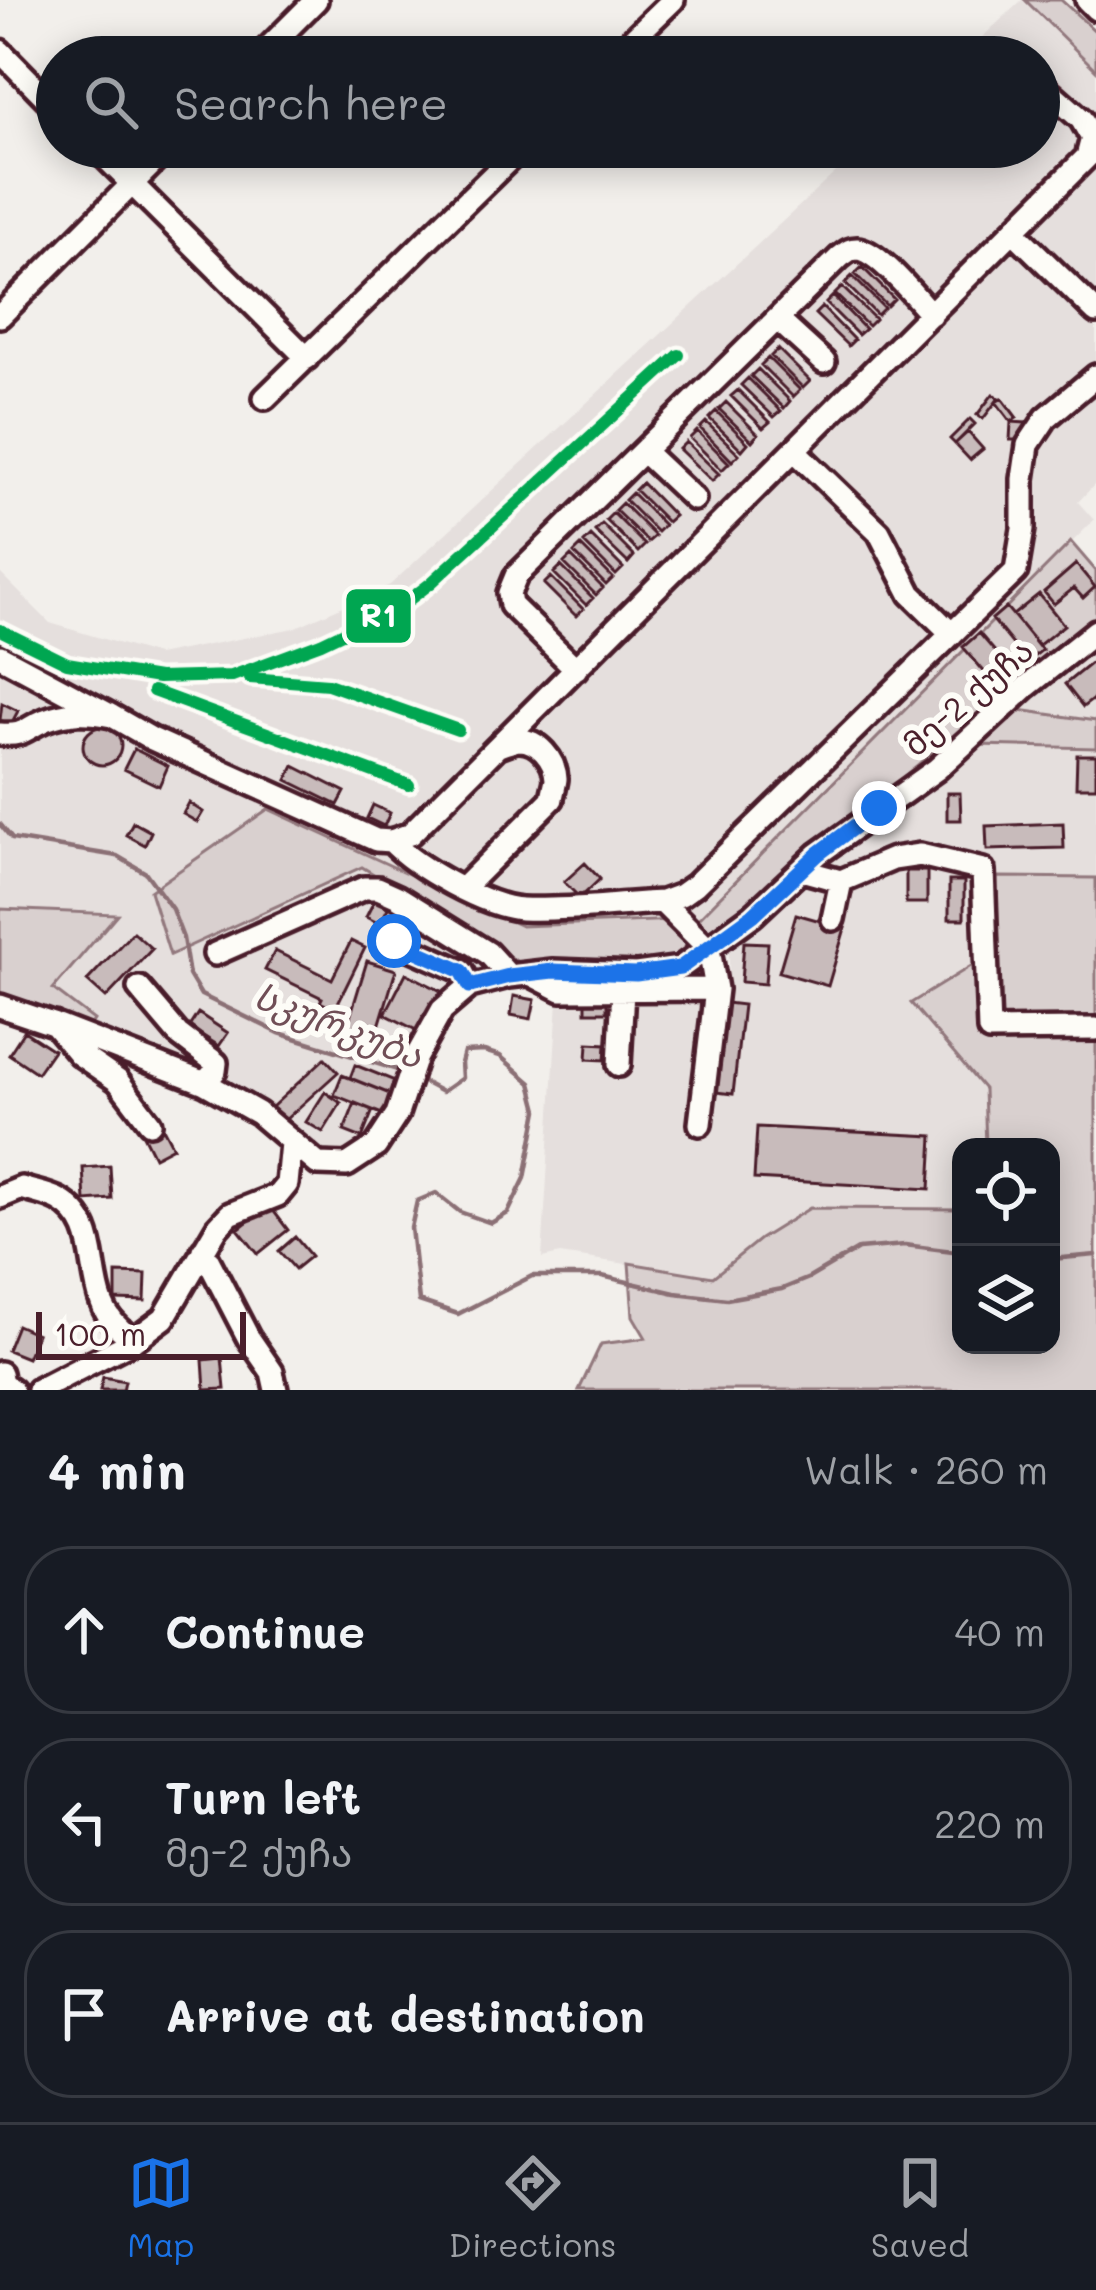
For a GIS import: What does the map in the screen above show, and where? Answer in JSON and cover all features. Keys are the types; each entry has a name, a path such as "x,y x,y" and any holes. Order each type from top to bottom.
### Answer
{"street":[{"path":"280,36 316,0"},
{"path":"636,36 673,0"},
{"path":"1087,0 1096,9"},
{"path":"0,51 36,88"},
{"path":"0,656 152,739 376,840 410,834 1087,157 1092,138 1081,119 1060,100"},
{"path":"116,168 307,358"},
{"path":"0,316 148,168"},
{"path":"266,398 501,168"},
{"path":"1013,231 1096,312"},
{"path":"576,669 511,605 509,593 517,576 850,249 862,249 878,259 931,314"},
{"path":"777,319 824,362"},
{"path":"391,841 406,858 517,909 662,902 681,896 1016,571 1028,445 1046,418 1096,376"},
{"path":"794,450 879,532 911,594 952,634"},
{"path":"644,451 694,499"},
{"name":"მე-2 ქუჩა","path":"291,1143 318,1164 347,1165 376,1146 397,1114 413,1066 442,1010 470,986 553,971 629,982 680,968 753,915 848,831 937,769 1096,631"},
{"path":"0,734 19,735 74,712 112,716"},
{"path":"463,888 552,799 556,781 552,762 540,748 518,740 499,746"},
{"path":"801,870 842,881 893,860 920,855 983,870 988,1030 1096,1029"},
{"path":"832,919 842,881"},
{"path":"215,954 364,888 378,888 520,975"},
{"path":"662,902 709,949 716,989 700,1124"},
{"path":"394,941 462,971 470,986"},
{"path":"619,1065 629,982 716,989"},
{"path":"139,988 178,1034 216,1063 205,1083"},
{"path":"0,1006 205,1083 258,1113 291,1143 286,1184 278,1195 230,1214 164,1318 133,1340 38,1390"},
{"path":"53,1024 79,1054 118,1081 150,1123"},
{"path":"0,1197 22,1188 60,1200 85,1222 103,1306 112,1322 133,1340"},
{"path":"203,1250 248,1337 272,1372 276,1390"},
{"path":"0,1373 2,1383 12,1390"}],"shaded area":[{"path":"1022,0 1096,70 1096,483 1078,502 1094,520 697,920 521,926 268,809 171,954 362,866 516,961 509,976 442,1010 376,1146 318,1164 258,1113 84,1036 52,989 116,914 0,909 0,573 50,623 157,655 294,628 390,585 840,168 1060,168 1060,36 983,36"},
{"path":"1025,0 1061,0 1096,32 1096,70"},
{"path":"1071,542 1096,571 1096,618 705,940 687,920 698,919"},
{"path":"1096,646 1096,721 1019,710"},
{"path":"1019,710 1096,721 1096,748 977,745"},
{"path":"977,745 1096,748 1096,878 997,877 998,968 984,1089 986,1138 952,1138 952,1209 810,1208 760,1239 713,1277 560,1254 542,1258 558,1000 729,996 729,950 821,864 967,758"},
{"path":"268,809 521,926 679,920 709,949 697,958 509,976 515,960 362,867 170,955 150,891"},
{"path":"997,877 1096,878 1096,1390 579,1390 601,1344 646,1338 633,1316 629,1263 713,1277 760,1239 810,1208 952,1209 952,1354 1060,1354 1060,1138 986,1138 984,1089 911,1003 976,963 998,967"},
{"path":"0,909 117,914 53,989 94,1020 84,1036 0,1006"}],"building":[{"path":"862,267 894,299 887,306 855,274"},
{"path":"852,276 884,308 877,315 845,283"},
{"path":"842,287 875,319 868,326 835,294"},
{"path":"833,296 865,329 858,335 826,303"},
{"path":"822,307 854,340 848,346 815,314"},
{"path":"778,349 810,381 803,388 771,356"},
{"path":"768,358 800,390 793,397 761,365"},
{"path":"758,369 790,401 784,408 751,376"},
{"path":"748,378 781,411 774,417 741,385"},
{"path":"738,390 770,422 763,428 731,396"},
{"path":"993,394 999,398 983,419 977,415"},
{"path":"1002,398 1017,418 1011,422 996,402"},
{"path":"726,402 758,434 752,441 719,409"},
{"path":"716,411 748,443 742,450 709,418"},
{"path":"970,419 975,424 955,444 950,439"},
{"path":"706,422 739,454 732,461 700,428"},
{"path":"1011,422 1026,423 1024,440 1010,440"},
{"path":"697,431 729,463 722,470 690,438"},
{"path":"968,432 983,449 970,460 955,444"},
{"path":"686,442 719,474 712,481 679,449"},
{"path":"642,483 674,516 667,522 635,490"},
{"path":"632,493 664,525 657,532 625,500"},
{"path":"622,503 655,536 648,542 615,510"},
{"path":"613,513 645,545 638,552 606,520"},
{"path":"602,524 634,556 628,563 595,531"},
{"path":"591,536 623,568 616,575 584,543"},
{"path":"581,546 613,578 606,585 574,553"},
{"path":"571,556 603,588 596,595 564,563"},
{"path":"1076,564 1095,587 1083,598 1074,588 1054,604 1044,592"},
{"path":"561,566 593,598 586,605 554,573"},
{"path":"551,577 583,609 576,616 544,584"},
{"path":"1039,594 1064,625 1038,646 1013,615"},
{"path":"1006,607 1042,650 1027,662 992,619"},
{"path":"979,633 1015,675 999,689 963,647"},
{"path":"1096,659 1096,697 1083,707 1065,684"},
{"path":"2,703 18,711 10,726 0,720"},
{"path":"102,727 116,732 121,746 116,760 102,765 88,760 83,746 88,732"},
{"path":"134,749 168,766 159,786 124,769"},
{"path":"1077,755 1096,755 1096,787 1076,787"},
{"path":"294,766 345,792 338,805 287,780"},
{"path":"947,793 960,793 961,820 947,820"},
{"path":"189,803 203,812 197,822 183,814"},
{"path":"373,805 390,813 384,826 367,818"},
{"path":"133,822 151,832 145,845 126,835"},
{"path":"1063,823 1064,848 987,850 986,826"},
{"path":"585,863 600,879 580,898 564,882"},
{"path":"906,871 927,871 927,903 906,903"},
{"path":"949,881 964,881 964,919 949,919"},
{"path":"376,897 390,904 380,924 366,917"},
{"path":"796,914 845,928 828,986 779,972"},
{"path":"133,932 152,949 106,998 87,981"},
{"path":"351,941 365,948 335,1009 265,970 275,951 332,979"},
{"path":"744,942 768,943 765,984 741,982"},
{"path":"367,961 396,970 376,1036 347,1027"},
{"path":"406,973 441,991 420,1032 385,1014"},
{"path":"514,996 535,1000 531,1019 511,1015"},
{"path":"586,1001 607,1001 607,1012 586,1012"},
{"path":"726,1003 743,1005 733,1094 716,1092"},
{"path":"198,1013 228,1033 219,1046 189,1027"},
{"path":"24,1031 53,1050 37,1073 9,1054"},
{"path":"588,1043 606,1044 605,1060 587,1059"},
{"path":"325,1058 338,1072 285,1120 272,1107"},
{"path":"355,1065 400,1083 395,1096 350,1078"},
{"path":"342,1075 395,1096 387,1116 334,1095"},
{"path":"325,1092 341,1103 323,1132 306,1122"},
{"path":"355,1103 373,1110 362,1138 344,1131"},
{"path":"161,1124 173,1147 154,1157 142,1133"},
{"path":"757,1127 933,1136 930,1189 754,1179"},
{"path":"110,1166 112,1199 85,1201 83,1168"},
{"path":"269,1205 288,1230 258,1254 238,1229"},
{"path":"295,1237 311,1256 295,1269 279,1251"},
{"path":"116,1273 146,1274 145,1301 116,1300"},
{"path":"17,1325 37,1334 27,1358 7,1350"},
{"path":"222,1358 225,1389 205,1390 203,1360"},
{"path":"103,1377 125,1381 123,1390 100,1390"}],"waterway":[{"name":"სკურკუბა","path":"0,824 12,839 117,856 146,873 172,909 189,975 201,995 279,1033 404,1072"},
{"name":"სკურკუბა","path":"414,1077 442,1092 462,1078 464,1052 484,1051 500,1056 531,1083 538,1110 525,1178 508,1213 491,1223 460,1212 436,1193 417,1201 411,1228 419,1301 458,1314 532,1276 602,1276 727,1299 782,1289 858,1249 905,1245 952,1251"},
{"name":"სკურკუბა","path":"1060,1258 1096,1255"}],"transit line":[{"name":"R1","path":"0,630 67,663 158,678 232,676 321,643 405,603 431,583 679,355"},
{"name":"R1","path":"250,678 328,684 458,730"},
{"name":"R1","path":"153,691 409,785"}],"route":[{"path":"394,941 462,971 470,986 553,971 636,974 680,968 753,915 818,854 879,808"}]}
